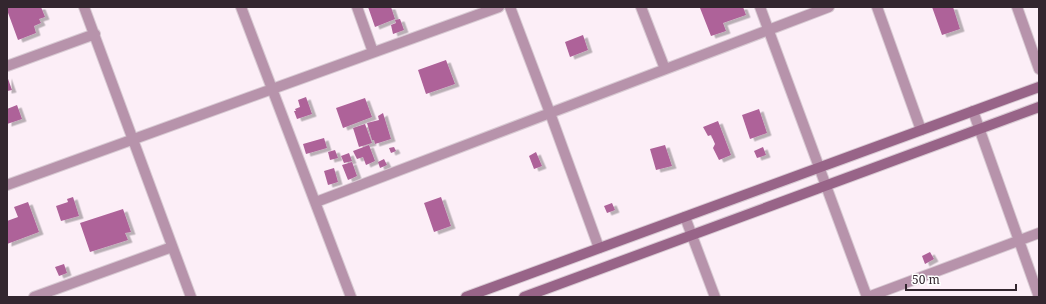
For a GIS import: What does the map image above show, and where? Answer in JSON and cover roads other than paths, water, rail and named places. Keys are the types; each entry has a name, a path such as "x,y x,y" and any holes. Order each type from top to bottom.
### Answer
{"street":[{"path":"84,7 190,297"},
{"path":"241,7 351,297"},
{"path":"358,7 374,52"},
{"path":"7,185 499,7"},
{"path":"510,7 600,248"},
{"path":"641,7 665,70"},
{"path":"760,7 825,186 868,297 1039,233"},
{"path":"316,202 829,7"},
{"path":"876,7 921,130"},
{"path":"1017,7 1039,69"},
{"path":"7,66 95,34"},
{"path":"466,297 1039,87"},
{"path":"524,297 1039,107"},
{"path":"973,111 1039,297"},
{"path":"684,217 715,297"},
{"path":"34,297 172,247"}]}
